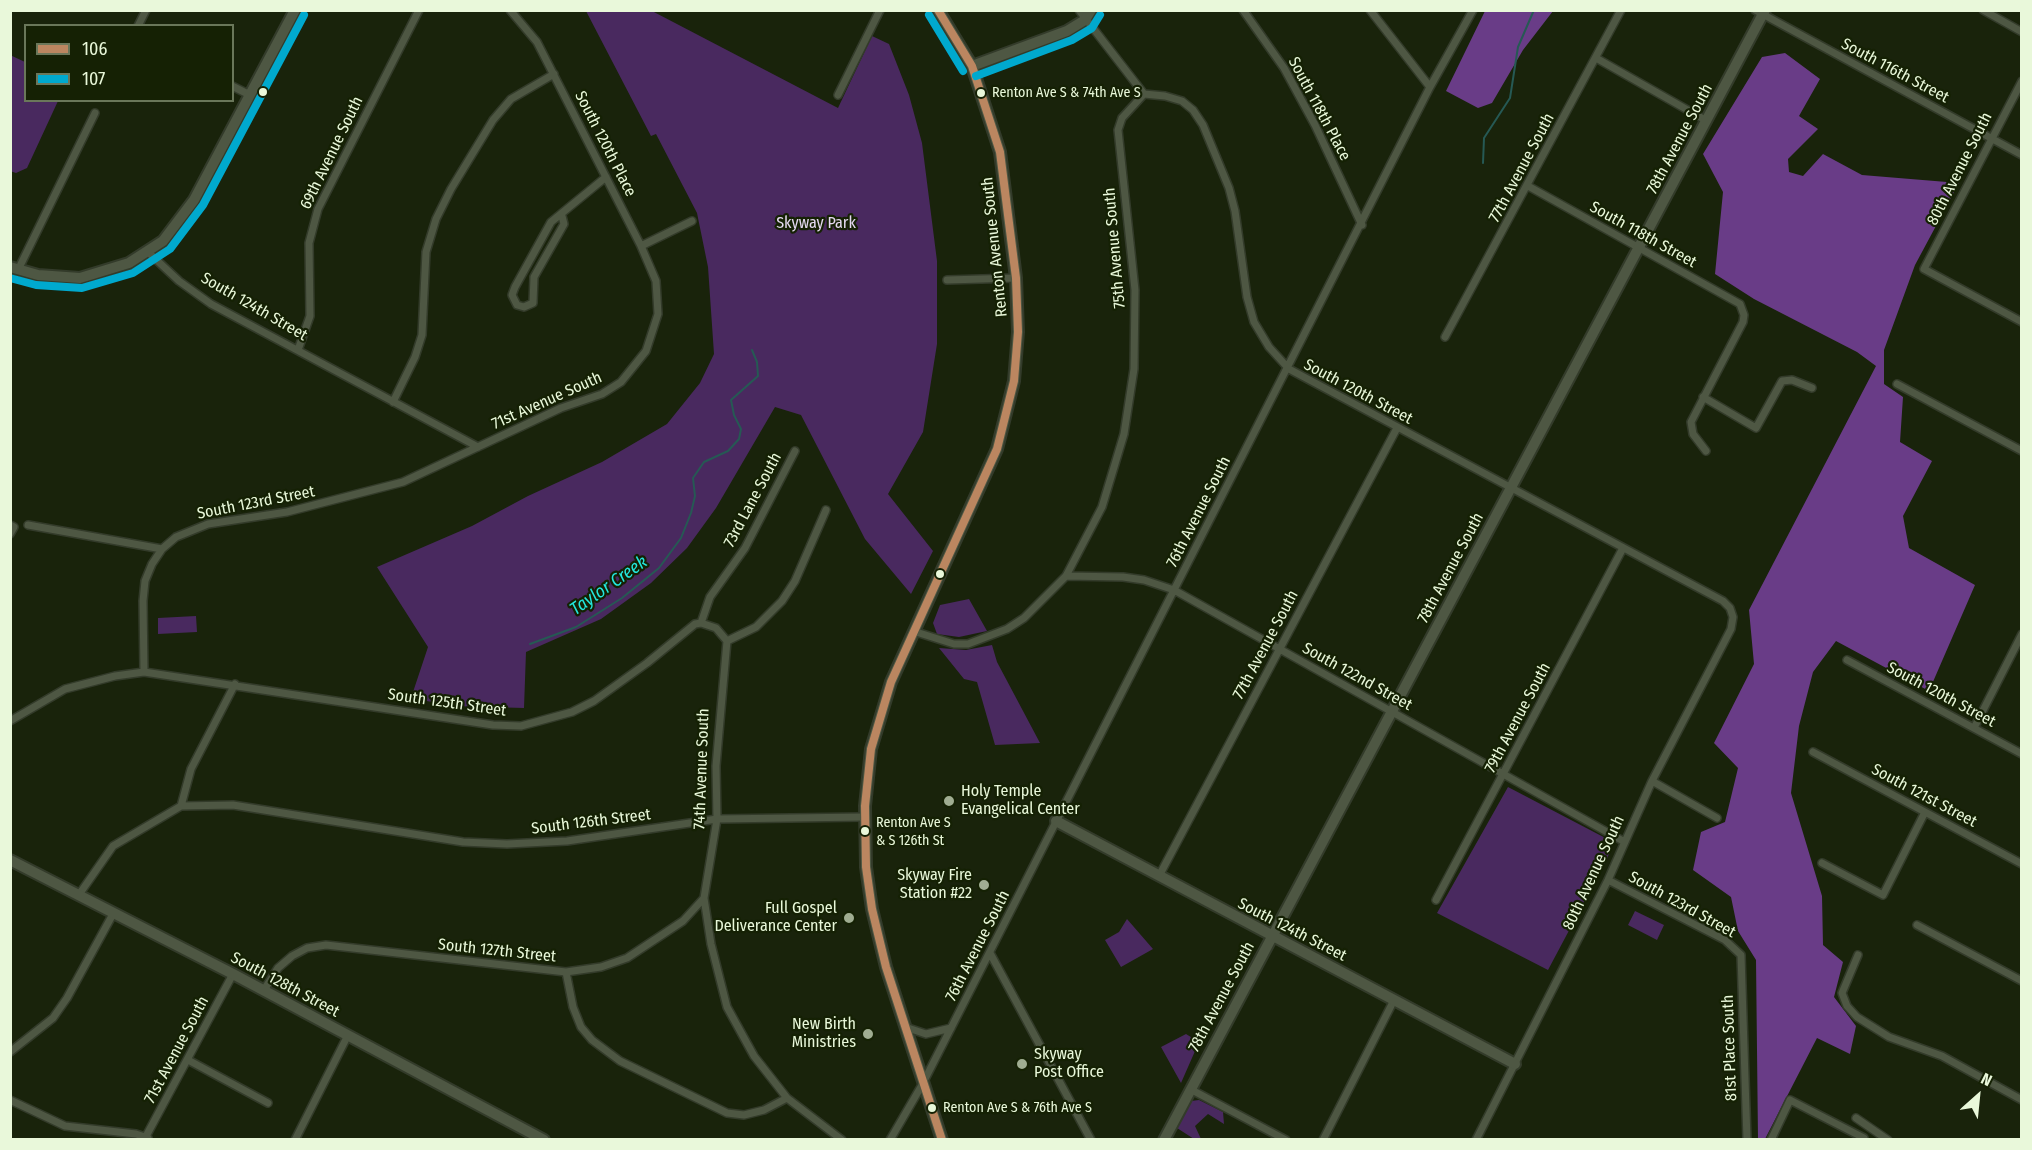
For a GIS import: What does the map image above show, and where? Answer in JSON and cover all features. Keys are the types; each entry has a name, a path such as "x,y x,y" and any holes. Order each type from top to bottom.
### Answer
{"street":[{"path":"139,24 146,10"},
{"path":"95,113 14,268 38,275 80,278 119,267 148,252 163,241 183,217 295,10"},
{"name":"69th Avenue South","path":"298,350 310,316 309,250 318,209 419,10"},
{"name":"South 120th Place","path":"510,10 537,42 640,246"},
{"path":"838,95 880,10"},
{"name":"Renton Avenue South","path":"938,10 972,66 1000,152 1016,278 1016,358 1003,428 986,477 912,630 891,682 872,749 864,817 872,909 922,1086 942,1140"},
{"name":"South 118th Place","path":"1243,10 1284,68 1315,125 1362,225"},
{"path":"1370,10 1430,87"},
{"name":"76th Avenue South","path":"891,1140 922,1086 1362,225 1430,87 1473,10"},
{"name":"77th Avenue South","path":"1445,337 1621,10"},
{"path":"1983,10 2022,32"},
{"name":"78th Avenue South","path":"1164,1140 1707,121 1761,12"},
{"name":"South 116th Street","path":"1761,12 2022,155"},
{"path":"972,66 1067,31 1085,14 1144,94"},
{"path":"1596,58 1707,121"},
{"path":"393,402 415,357 422,335 426,252 436,219 475,145 505,106 529,87 554,74"},
{"name":"80th Avenue South","path":"2022,81 1990,138 1924,269 2022,322"},
{"path":"234,87 250,95"},
{"name":"South 120th Street","path":"1144,94 1165,96 1182,101 1194,110 1203,125 1229,188 1235,212 1247,297 1254,322 1259,334 1288,369 1509,489 1723,601 1730,608 1733,617"},
{"name":"75th Avenue South","path":"912,630 954,644 968,644 992,636 1024,618 1066,576 1102,507 1124,434 1134,369 1135,290 1118,130 1122,118 1144,94"},
{"path":"562,216 564,224 534,277 533,303 528,307 517,305 512,295 515,287 551,222 562,216 574,201 606,177"},
{"name":"South 118th Street","path":"1528,186 1736,301 1743,310 1743,322 1703,397"},
{"path":"640,246 692,221"},
{"name":"71st Avenue South","path":"478,447 561,408 602,394 621,382 635,368 646,351 658,314 656,281 640,246"},
{"name":"South 124th Street","path":"148,252 179,281 211,303 478,447"},
{"path":"947,280 1016,278"},
{"path":"1706,452 1691,426 1703,397 1756,428 1782,381 1792,380 1812,388"},
{"path":"1897,384 2022,451"},
{"name":"77th Avenue South","path":"1159,876 1397,428"},
{"name":"South 123rd Street","path":"144,672 145,581 162,549 176,537 208,524 287,512 403,482 478,447"},
{"name":"73rd Lane South","path":"701,623 710,597 745,548 795,451"},
{"path":"701,623 716,628 727,641 756,627 782,601 795,581 826,510"},
{"path":"10,525 14,526 10,534"},
{"path":"27,525 162,549"},
{"name":"79th Avenue South","path":"1436,900 1623,548"},
{"name":"South 122nd Street","path":"1066,576 1123,577 1144,580 1174,590 1623,842"},
{"name":"80th Avenue South","path":"1476,1140 1608,880 1652,781 1731,629 1733,617"},
{"name":"South 125th Street","path":"144,672 493,725 521,726 572,712 594,701 647,663 687,628 701,623"},
{"path":"1974,728 2022,634"},
{"name":"74th Avenue South","path":"727,641 716,766 717,819 704,898 711,944 727,1006 754,1056 787,1098"},
{"name":"South 120th Street","path":"1847,660 2022,754"},
{"path":"10,721 65,689 116,676 144,672"},
{"path":"78,896 113,846 181,806 191,769 235,684"},
{"name":"South 121st Street","path":"1813,752 2022,864"},
{"path":"1652,781 1717,818"},
{"name":"South 126th Street","path":"181,806 233,805 463,842 507,844 567,841 717,819 864,817"},
{"path":"1822,863 1883,895 1925,812"},
{"name":"South 124th Street","path":"1056,821 1271,937 1515,1064"},
{"name":"South 128th Street","path":"10,860 264,990 544,1140"},
{"name":"South 123rd Street","path":"1608,880 1725,940 1741,955"},
{"path":"566,972 601,967 627,958 683,921 704,898"},
{"path":"10,1052 53,1018 68,998 113,914"},
{"path":"1917,925 2022,981"},
{"name":"South 127th Street","path":"264,990 278,968 292,956 307,948 326,945 566,972 573,1007 581,1027 592,1040 620,1061 727,1113 744,1115 764,1110 787,1098"},
{"path":"990,953 1091,1140"},
{"name":"81st Place South","path":"1741,955 1747,1140"},
{"path":"1858,955 1843,985 1843,1000 1857,1017 1888,1037 1942,1056 2022,1100"},
{"name":"71st Avenue South","path":"146,1139 233,974"},
{"path":"1323,1140 1394,1000"},
{"path":"904,1026 926,1034 951,1028"},
{"path":"295,1140 348,1035"},
{"path":"188,1060 268,1103"},
{"path":"1190,1089 1286,1140"},
{"path":"787,1098 842,1140"},
{"path":"10,1100 65,1126 146,1139"},
{"path":"1771,1140 1790,1100 1864,1138"},
{"path":"1856,1118 1888,1140"}],"green space":[{"name":"Skyway Park","path":"586,11 652,11 838,108 872,36 889,44 909,95 922,143 937,261 937,344 923,432 888,494 933,551 911,594 865,539 801,415 775,407 716,508 687,548 651,583 601,619 526,652 524,708 453,706 411,698 428,647 377,567 472,526 528,496 602,462 667,424 700,383 714,354 708,267 697,213 656,134 651,136"},
{"path":"10,55 24,62 24,102 58,102 27,168 16,173 10,171"},
{"path":"969,599 987,631 959,637 937,634 933,623 940,605"},
{"path":"196,616 197,632 158,634 158,618"},
{"path":"992,645 997,662 1040,743 995,745 977,682 964,679 939,648 966,650"},
{"path":"1508,787 1613,842 1607,859 1548,970 1437,913"},
{"path":"1635,911 1664,925 1657,940 1628,925"},
{"path":"1127,919 1153,949 1121,967 1105,940 1119,932"},
{"path":"1186,1034 1199,1042 1181,1083 1161,1047"},
{"path":"1199,1100 1223,1112 1224,1124 1208,1114 1195,1126 1201,1139 1194,1139 1177,1128 1191,1101"}],"shaded area":[{"path":"1485,11 1553,11 1523,50 1492,103 1478,108 1446,91"},
{"path":"1785,53 1820,79 1799,116 1818,129 1788,159 1789,172 1803,176 1823,154 1862,175 1959,183 1915,265 1884,350 1884,384 1903,397 1900,442 1932,461 1903,516 1909,548 1975,585 1929,691 1836,641 1813,672 1799,726 1791,793 1822,896 1823,945 1843,962 1834,997 1856,1026 1850,1054 1817,1038 1765,1139 1758,1140 1756,960 1738,931 1731,897 1693,870 1701,832 1725,822 1738,768 1714,743 1754,664 1749,610 1876,366 1857,352 1754,299 1715,274 1723,192 1703,154 1762,57"}],"waterway":[{"path":"1483,163 1484,138 1510,98 1518,47 1534,10"},
{"name":"Taylor Creek","path":"530,644 576,627 622,598 659,568 681,538 691,513 695,496 693,478 704,462 728,451 739,439 741,429 734,415 731,400 758,376 757,362 752,350"}],"transit line":[{"name":"106","path":"938,10 972,66 1000,152 1016,278 1018,332 1014,381 997,449 891,682 871,749 865,806 866,867 872,909 886,967 942,1140"},
{"name":"107","path":"10,278 36,285 82,288 133,273 170,249 203,205 304,15"},
{"name":"107","path":"929,15 963,71"},
{"name":"107","path":"976,76 1072,40 1092,28 1100,15"}],"place":[{"name":"Renton Ave S & 74th Ave S","path":"981,93"},
{"name":"Holy Temple Evangelical Center","path":"949,801"},
{"name":"Renton Ave S & S 126th St","path":"865,831"},
{"name":"Skyway Fire Station #22","path":"984,885"},
{"name":"Full Gospel Deliverance Center","path":"849,918"},
{"name":"New Birth Ministries","path":"868,1034"},
{"name":"Skyway Post Office","path":"1022,1064"},
{"name":"Renton Ave S & 76th Ave S","path":"932,1108"}]}
